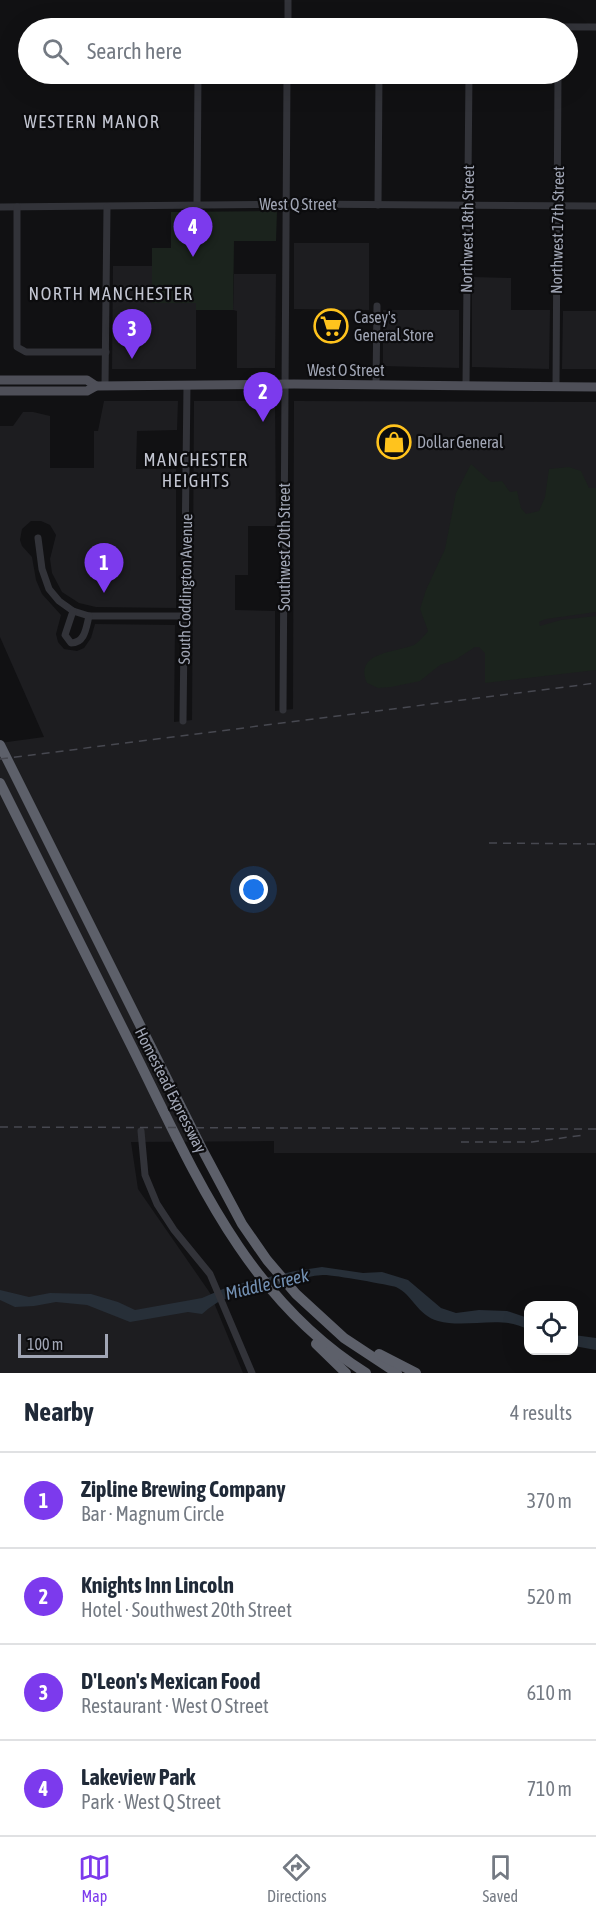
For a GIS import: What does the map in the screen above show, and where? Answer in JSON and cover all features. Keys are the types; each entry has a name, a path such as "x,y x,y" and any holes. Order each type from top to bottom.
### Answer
{"highway":[{"name":"Homestead Expressway","path":"0,745 231,1205 281,1277 335,1331"},
{"name":"Homestead Expressway","path":"0,783 223,1225 253,1269 292,1313 327,1345 366,1373"},
{"path":"292,1313 306,1334 346,1373"},
{"path":"335,1331 397,1373"},
{"path":"335,1331 416,1373"}],"main road":[{"name":"West O Street","path":"0,380 87,380 100,386"},
{"name":"West O Street","path":"0,391 87,391 100,386 285,384 596,387"}],"street":[{"path":"288,0 288,18"},
{"path":"578,27 596,27"},
{"path":"197,206 198,84"},
{"name":"Southwest 20th Street","path":"283,710 287,84"},
{"path":"378,205 379,84"},
{"name":"Northwest 18th Street","path":"466,386 469,84"},
{"name":"Northwest 17th Street","path":"556,386 558,84"},
{"name":"West Q Street","path":"0,207 286,204 596,206"},
{"path":"17,207 16,345 20,350 26,352 106,352"},
{"path":"100,386 106,352 107,207"},
{"path":"376,385 377,306"},
{"name":"South Coddington Avenue","path":"183,721 187,385"},
{"path":"38,538 43,575 49,589 59,601 73,611 89,616 185,616"},
{"path":"73,611 65,635 70,643 78,642 82,638 89,616"},
{"path":"141,1131 146,1175 157,1204 174,1230 204,1264 216,1284 252,1373"}],"shaded area":[{"path":"277,211 276,241 234,241 233,310 196,310 196,303 152,303 152,248 171,248 171,212"},
{"path":"294,243 369,243 369,310 294,309"},
{"name":"NORTH MANCHESTER","path":"113,266 152,266 152,303 196,303 196,369 112,369"},
{"path":"234,274 276,274 275,368 237,368 237,311 233,310"},
{"path":"472,277 511,278 511,310 550,310 549,369 472,367"},
{"path":"383,310 459,310 459,368 383,366"},
{"path":"563,311 596,311 596,369 562,369"},
{"path":"104,401 178,401 177,430 137,431 136,469 176,469 176,608 96,607 79,603 62,592 52,573 50,559 56,535 50,525 41,521 31,521 22,529 20,540 22,546 32,557 36,580 42,594 61,615 56,634 58,642 64,649 77,651 84,648 91,638 95,624 175,625 174,722 192,720 194,401 275,401 276,526 248,526 248,575 235,575 235,610 275,611 275,711 293,709 294,401 596,402 596,1153 274,1153 274,1141 131,1142 138,1189 210,1293 243,1373 0,1373 0,743 44,737 0,637 0,426 13,426 23,412 50,416 50,468 94,468 94,431 98,431"},
{"path":"471,464 491,482 502,481 510,492 517,491 521,508 526,514 539,511 545,497 549,469 569,467 581,471 589,488 596,488 596,612 539,622 540,626 561,620 596,616 596,670 485,683 485,653 479,647 475,647 455,660 440,665 420,681 378,688 367,683 364,673 371,659 414,645 428,631 420,609 445,549 456,493"}],"water":[{"name":"Middle Creek","path":"322,1267 363,1273 382,1272 408,1280 441,1308 456,1313 479,1310 507,1311 524,1317 524,1328 496,1322 461,1324 438,1321 420,1310 407,1295 396,1287 328,1275 306,1277 254,1294 225,1299 202,1314 188,1312 130,1322 87,1305 56,1302 15,1307 0,1300 0,1290 29,1297 50,1293 91,1294 135,1310 202,1298 230,1286"},
{"path":"578,1336 596,1338 596,1350 578,1347"}],"railway":[{"path":"0,759 596,683"},
{"path":"489,843 596,844"},
{"path":"0,1127 596,1129"},
{"path":"461,1142 532,1142 584,1135"}],"place":[{"name":"Lakeview Park","path":"193,257"},
{"name":"Casey's General Store","path":"331,326"},
{"name":"D'Leon's Mexican Food","path":"132,359"},
{"name":"Knights Inn Lincoln","path":"263,422"},
{"name":"Dollar General","path":"394,442"},
{"name":"Zipline Brewing Company","path":"104,593"}],"district":[{"name":"WESTERN MANOR","path":"92,121"},
{"name":"NORTH MANCHESTER","path":"111,293"},
{"name":"MANCHESTER HEIGHTS","path":"196,469"}]}
